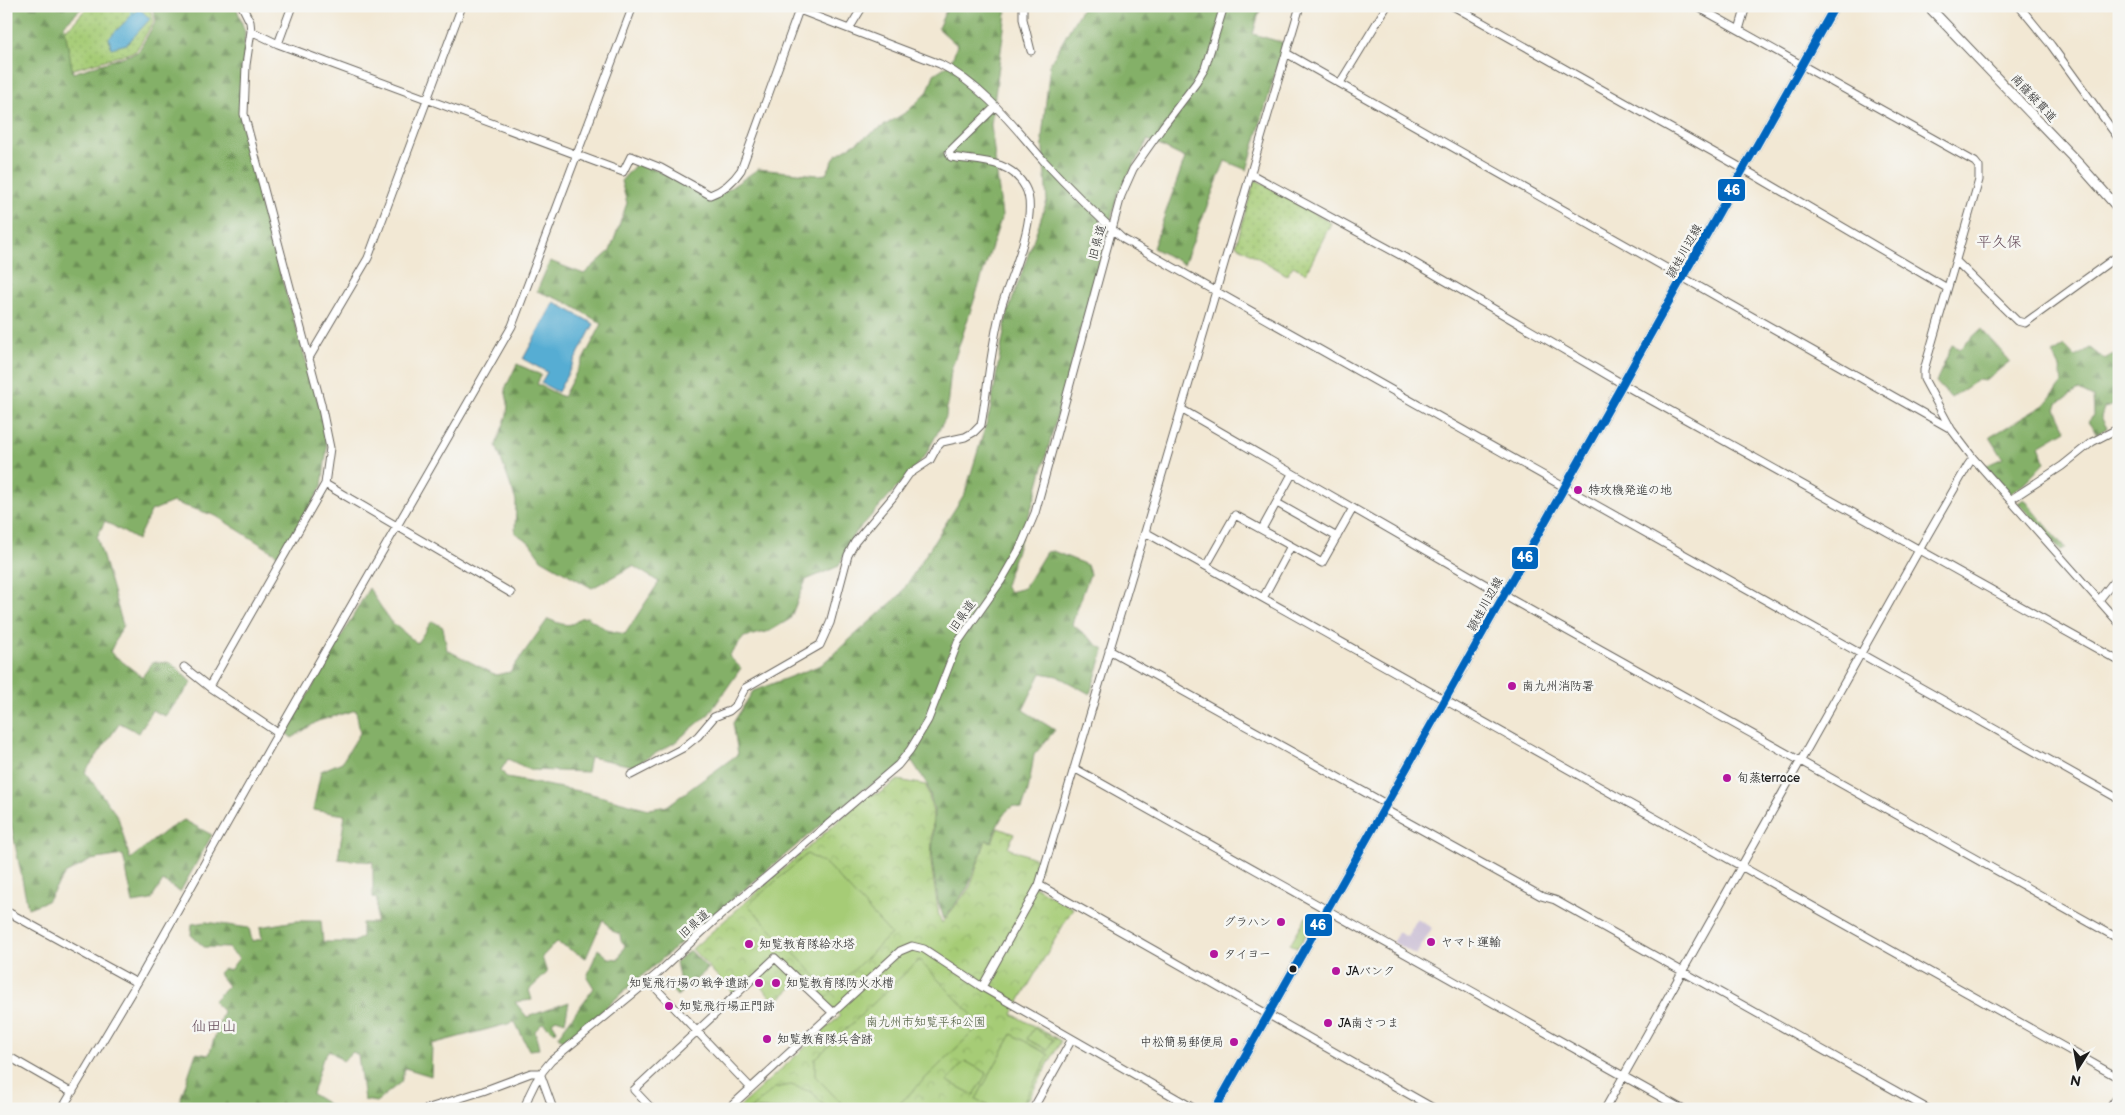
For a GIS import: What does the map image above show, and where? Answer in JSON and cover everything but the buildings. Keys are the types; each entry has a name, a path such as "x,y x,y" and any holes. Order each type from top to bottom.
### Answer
{"main road":[{"name":"頴娃川辺線","path":"1215,1109 1835,6"},
{"name":"南薩縦貫道","path":"1928,6 2080,165 2119,209"}],"street":[{"path":"208,688 325,484 330,448 309,358 244,114 246,64 251,31 250,22 242,6"},
{"path":"278,44 292,6"},
{"path":"309,358 368,258 462,6"},
{"path":"62,1109 137,983 512,326 633,6"},
{"path":"789,6 940,64 959,74 974,85 996,107 1061,179 1112,230 1140,249 2119,799"},
{"path":"849,30 863,6"},
{"path":"1023,6 1023,19 1031,51"},
{"name":"旧県道","path":"524,1109 540,1073 551,1061 898,765 910,750 928,720 958,642 1001,581 1020,548 1035,512 1121,196 1133,169 1205,68 1224,6"},
{"path":"982,987 1039,885 1300,6"},
{"path":"1340,83 1386,6"},
{"path":"1453,6 1754,175 1947,288"},
{"path":"1696,6 1975,162 1979,167 1979,180 1924,370 1926,385 1951,429 1973,458 2119,623"},
{"path":"1738,30 1746,6"},
{"path":"2019,6 2051,45 2119,139"},
{"path":"251,31 278,44 428,98 623,172 631,156 661,168 710,195 720,192 734,180 741,170 799,10"},
{"path":"1286,54 1951,429"},
{"path":"631,775 683,748 698,736 714,718 736,706 745,688 820,645 830,623 848,555 855,542 892,498 909,474 930,460 942,442 965,437 981,425 1002,308 1022,250 1030,201 1027,188 1005,165 951,158 949,152 996,107"},
{"path":"1251,174 1413,262 1624,384 2119,661"},
{"path":"1956,261 2017,321 2025,323 2119,255"},
{"path":"1181,409 1504,594 2119,939"},
{"path":"2010,500 2062,466 2092,442 2119,428"},
{"path":"1605,1109 1919,550 1973,458"},
{"path":"1262,529 1292,474"},
{"path":"325,484 511,593"},
{"path":"1277,503 1337,536"},
{"path":"1206,566 1235,515 1322,563 1353,508"},
{"path":"1145,532 2119,1078"},
{"path":"1263,598 1291,546"},
{"path":"2099,600 2119,575"},
{"path":"1109,650 1541,896 1563,905 1928,1109"},
{"path":"184,667 208,688 278,733"},
{"path":"1074,768 1682,1109"},
{"path":"1039,885 1435,1109"},
{"path":"6,911 137,983"},
{"path":"728,1109 900,951 912,946 924,949 982,987 1195,1109"},
{"path":"652,1109 634,1090 775,958 833,1013"},
{"path":"648,980 751,1088"},
{"path":"1033,1109 1072,1039"},
{"path":"6,1055 67,1090 73,1091"},
{"path":"426,1109 531,1073 540,1073 553,1109"},
{"path":"2109,1109 2119,1095"}],"shaded area":[{"path":"1417,919 1432,928 1416,955 1393,942 1398,932 1407,937"}],"green space":[{"path":"17,6 84,6 64,25 73,73 138,52 156,21 152,6 236,6 245,32 241,120 262,212 320,408 327,448 322,486 281,557 216,516 173,502 151,511 137,540 105,521 97,537 123,625 110,652 142,677 153,662 171,663 192,683 165,716 152,710 139,733 120,723 85,772 118,817 130,859 165,831 184,820 212,835 180,892 163,881 151,900 133,903 123,855 91,860 65,874 47,901 28,908 9,815 6,811 6,9"},
{"path":"88,6 149,6 154,21 136,51 54,75 6,51 71,26"},
{"path":"948,6 1007,6 991,125 1002,216 951,370 946,417 925,456 852,537 839,566 806,580 790,619 770,631 744,637 729,656 741,668 709,714 674,743 633,766 590,757 587,772 530,770 508,759 501,770 507,778 584,792 649,809 667,806 738,754 733,723 753,691 821,665 900,595 965,493 990,411 1007,315 1047,201 1042,137 1050,64 1083,6 1261,6 1253,34 1284,43 1247,170 1225,161 1184,264 1153,248 1185,158 1148,140 1118,193 1034,500 1005,585 1009,592 1024,588 1046,552 1053,551 1087,565 1090,574 1072,624 1104,650 1090,694 1057,676 1041,673 1023,710 1055,730 1034,755 1028,791 1022,809 1013,806 1009,809 999,822 992,841 986,840 968,887 944,919 938,901 932,862 934,810 927,784 912,761 861,791 624,991 567,1044 558,1036 594,988 587,977 598,949 609,958 619,959 625,945 621,941 620,934 612,931 603,919 586,958 556,942 542,957 547,973 529,990 532,1000 515,1002 527,1017 569,1002 565,1022 556,1019 552,1022 557,1030 555,1033 543,1023 535,1031 539,1049 529,1050 515,1022 432,1044 431,1076 405,1068 401,1082 376,1102 364,1100 358,1055 353,1052 343,1061 329,1050 323,1058 312,1094 336,1109 177,1109 196,1053 209,1055 223,1011 213,1001 228,986 218,973 222,969 230,970 239,958 228,948 204,947 191,935 192,924 206,922 249,928 252,941 262,939 260,927 295,921 321,921 323,942 354,942 362,937 362,923 376,923 377,899 373,897 373,862 338,859 345,815 313,810 321,771 342,762 360,733 356,710 318,721 292,738 286,733 369,588 390,621 417,643 432,621 443,627 447,650 496,675 510,672 548,619 561,624 573,624 580,618 587,617 607,630 625,634 659,582 633,566 592,588 541,559 529,542 515,533 516,501 496,445 507,415 508,403 505,389 517,364 541,375 537,384 563,397 602,324 566,302 537,291 550,261 584,274 610,251 627,203 621,181 638,162 714,199 758,169 818,175 826,174 836,155 908,111 928,91 934,74 951,63 957,45 938,28"},
{"path":"1256,180 1331,223 1306,273 1293,266 1287,275 1236,245"},
{"path":"1981,329 2010,361 1985,381 1978,380 1951,398 1936,382 1952,345 1960,349"},
{"path":"2065,346 2076,357 2090,348 2104,359 2119,352 2119,404 2104,408 2101,417 2107,428 2097,434 2088,422 2094,415 2093,397 2079,390 2059,402 2056,409 2066,430 2039,446 2045,462 2025,483 2010,494 1985,466 2003,458 1990,437 2044,405 2062,383 2060,368 2053,354"},
{"path":"2024,499 2065,548 2060,550 2018,503"},
{"name":"南九州市知覧平和公園","path":"898,780 926,785 933,812 931,863 939,916 942,923 970,887 986,840 992,842 998,828 1014,834 1008,848 1042,861 1034,886 1073,908 1012,1014 1061,1041 1023,1109 737,1109 840,1016 801,979 776,1002 751,976 733,993 692,949 868,795 880,793"},
{"path":"807,854 827,865 891,934 831,992 748,905"},
{"path":"1306,917 1316,918 1298,948 1290,944"},
{"path":"690,950 708,969 677,996 673,991 680,982 676,962"},
{"path":"919,960 976,1019 975,1030 894,1109 847,1109 815,1076 815,1059"},
{"path":"1034,1028 1053,1040 1047,1050 1027,1039"},
{"path":"1012,1034 1049,1055 1020,1109 993,1109 976,1099"},
{"path":"965,1061 987,1073 974,1095 947,1081"},
{"path":"791,1085 812,1092 827,1109 750,1109 775,1088"}],"water":[{"path":"139,8 150,19 127,44 111,48 109,38"},
{"path":"554,302 594,324 558,392 541,383 547,372 523,359"}],"waterway":[{"path":"131,6 132,17"}],"transit line":[{"name":"46","path":"1215,1109 1835,6"}],"place":[{"name":"特攻機発進の地","path":"1578,490"},
{"name":"南九州消防署","path":"1512,686"},
{"name":"旬蒸terrace","path":"1727,778"},
{"name":"グラハン","path":"1281,922"},
{"name":"ヤマト運輸","path":"1431,942"},
{"name":"知覧教育隊給水塔","path":"749,944"},
{"name":"タイヨー","path":"1214,954"},
{"name":"JAバンク","path":"1336,971"},
{"name":"知覧飛行場の戦争遺跡","path":"759,983"},
{"name":"知覧教育隊防火水槽","path":"776,983"},
{"name":"知覧飛行場正門跡","path":"669,1006"},
{"name":"JA南さつま","path":"1328,1023"},
{"name":"知覧教育隊兵舎跡","path":"767,1039"},
{"name":"中松簡易郵便局","path":"1234,1042"}],"district":[{"name":"平久保","path":"1999,242"},
{"name":"仙田山","path":"214,1026"}]}
